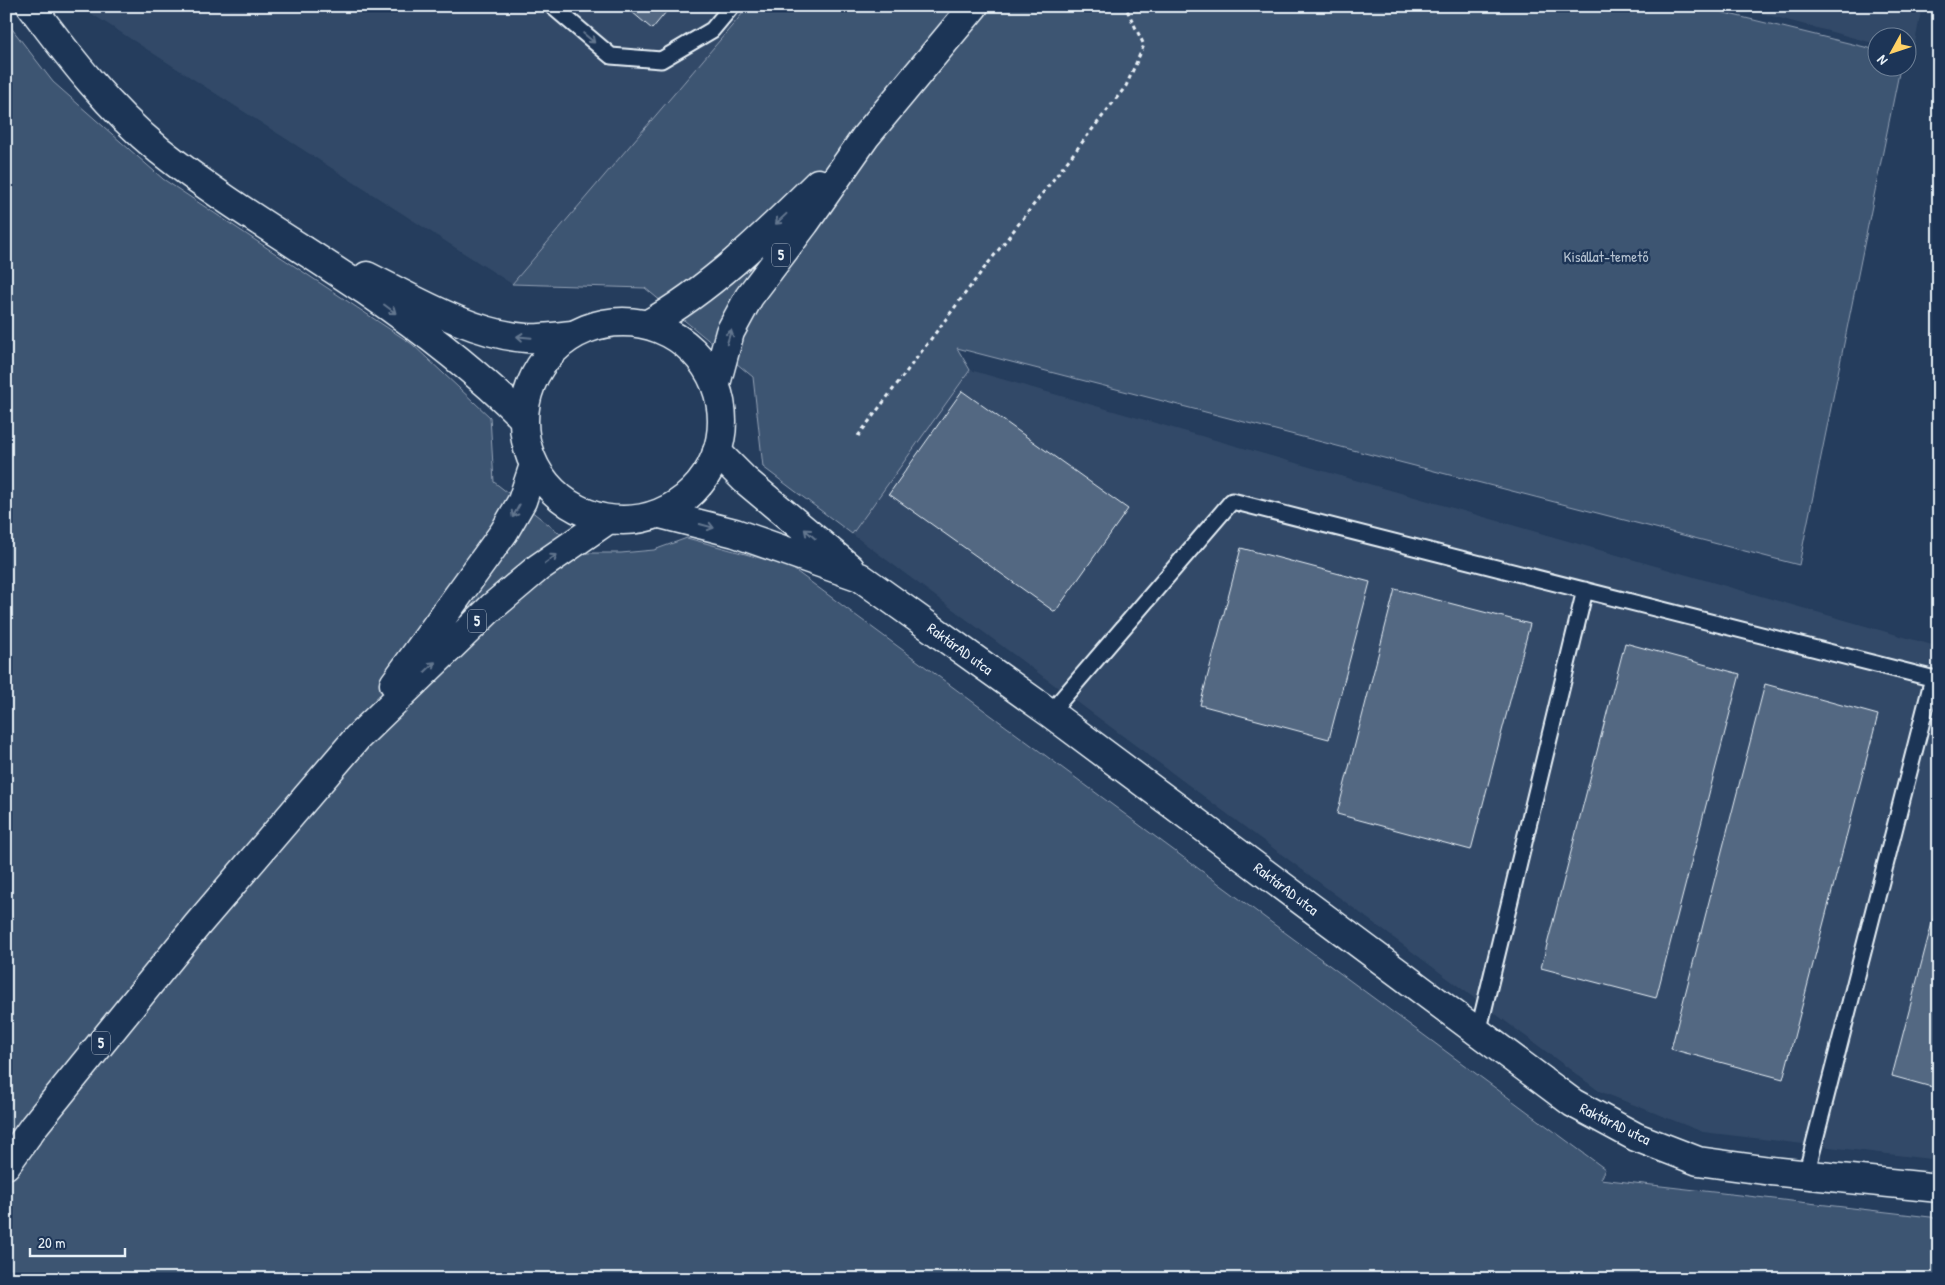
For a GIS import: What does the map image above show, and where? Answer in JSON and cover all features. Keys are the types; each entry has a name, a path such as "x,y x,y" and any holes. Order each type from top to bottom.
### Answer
{"main road":[{"path":"31,6 70,58 113,108 160,150 221,195 367,292 498,393 522,417"},
{"name":"5","path":"716,384 730,332 750,297 866,136 974,6"},
{"name":"5","path":"648,324 668,313 740,257 866,136"},
{"path":"277,232 438,311 492,332 528,338 572,335"},
{"path":"628,321 648,324 670,332 689,346 705,364 716,384 723,410 722,436 718,452 702,483 683,501 660,514 634,520 609,519 590,515 573,507 557,496 544,482 534,465 525,438 522,417 529,388 539,367 554,349 572,335 590,327 609,322 628,321"},
{"path":"718,452 745,480 860,578"},
{"name":"5","path":"357,738 387,693 504,532 522,501 534,465"},
{"name":"RaktárAD utca","path":"660,514 735,534 860,578 1050,713 1573,1103 1636,1137 1698,1161 1806,1175 1939,1188"},
{"name":"5","path":"6,1165 34,1126 95,1049 198,924 357,738 492,607 538,568 609,519"}],"lane":[{"path":"552,6 611,56 661,60 712,30 732,6"},
{"path":"1050,713 1232,500 1936,679 1806,1175"},
{"path":"1478,1032 1585,590"}],"path":[{"path":"858,436 979,275 1126,86 1144,45 1125,6"}],"shaded area":[{"path":"86,6 749,6 512,284 89,12"},
{"path":"1735,6 1922,6 1918,28 1868,28 1868,42"},
{"path":"970,370 1939,647 1939,1160 1703,1132 1599,1091 852,534"}],"green space":[{"name":"Kisállat-temető","path":"749,6 1696,6 1868,48 1868,78 1898,78 1799,565 957,348 970,370 852,534 763,467 753,377 645,288 512,284"},
{"path":"6,21 53,82 163,179 412,344 490,417 494,482 585,553 621,553 654,550 687,538 789,566 1605,1169 1600,1179 1939,1218 1939,1279 6,1279"}],"building":[{"path":"625,6 671,6 652,29"},
{"path":"962,391 1128,509 1055,612 889,494"},
{"path":"1241,548 1370,582 1329,739 1200,705"},
{"path":"1395,589 1530,624 1471,850 1337,814"},
{"path":"1625,643 1740,674 1656,998 1541,968"},
{"path":"1765,684 1878,715 1783,1079 1671,1049"},
{"path":"1939,896 1939,1089 1892,1076"}]}
